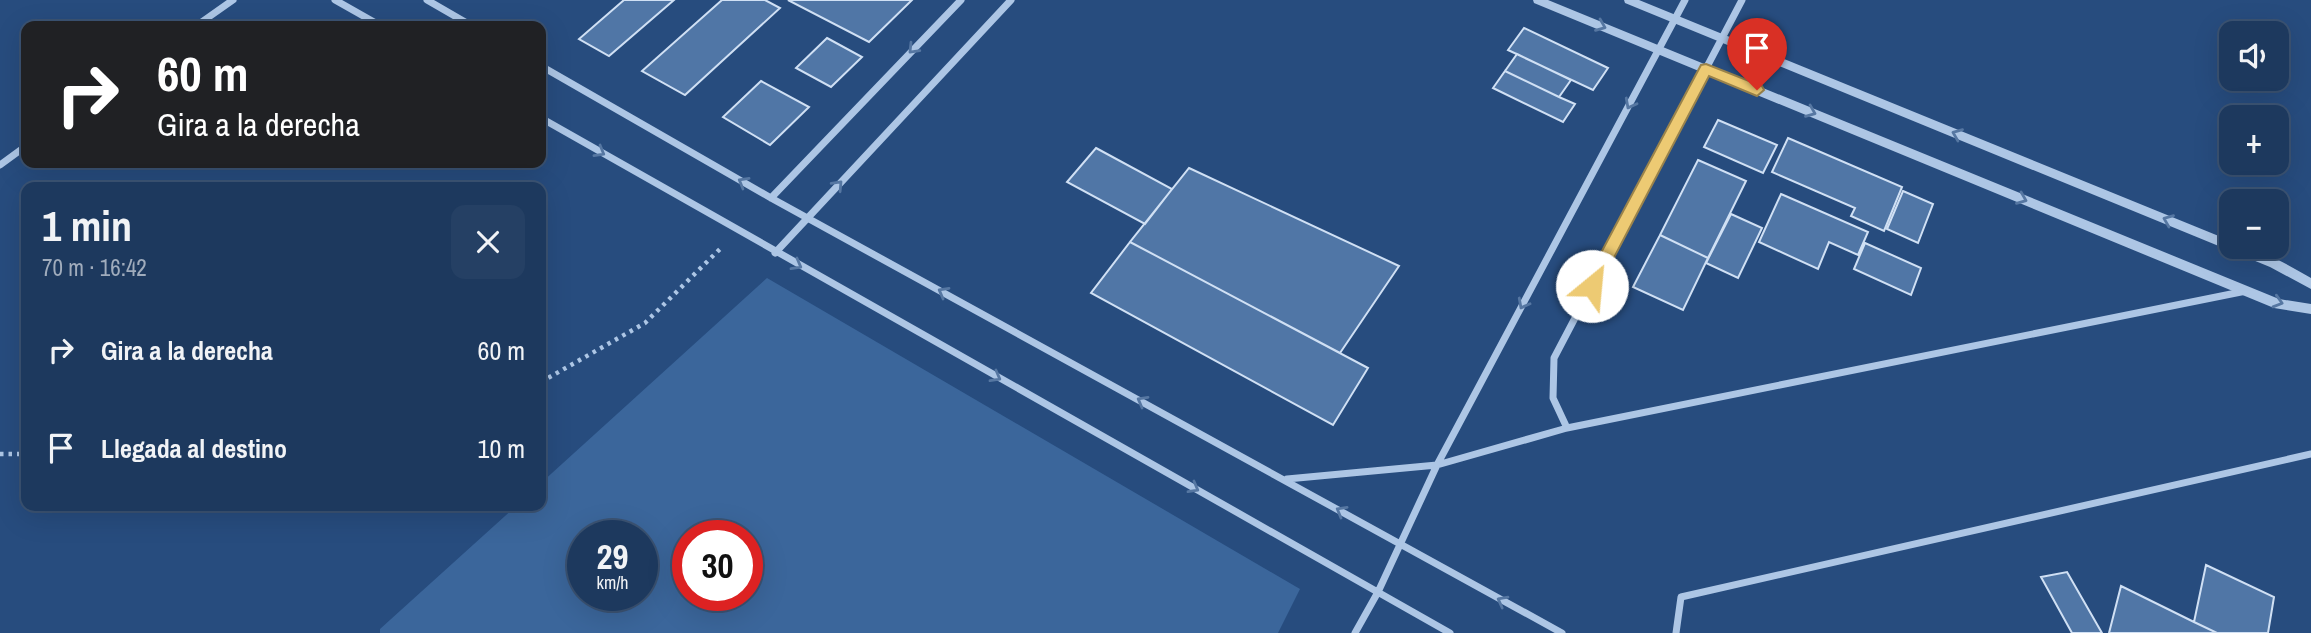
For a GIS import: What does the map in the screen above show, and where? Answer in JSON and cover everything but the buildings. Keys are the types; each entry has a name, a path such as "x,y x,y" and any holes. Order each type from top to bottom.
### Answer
{"street":[{"path":"203,21 233,0"},
{"path":"335,0 372,21"},
{"path":"426,0 463,21"},
{"path":"771,198 961,0"},
{"path":"775,253 1012,0"},
{"path":"1538,0 2278,304 2311,309"},
{"path":"1629,0 2219,240"},
{"path":"1355,633 1378,592 1437,466 1685,0"},
{"path":"1567,428 1553,398 1554,358 1741,0"},
{"path":"546,69 807,218 1562,633"},
{"path":"546,121 1450,633"},
{"path":"0,165 21,150"},
{"path":"2264,259 2311,284"},
{"path":"1286,479 1437,466 1567,428 2247,291"},
{"path":"1676,633 1681,597 2311,454"}],"path":[{"path":"546,379 645,323 737,231"},
{"path":"0,454 21,454"}],"shaded area":[{"path":"767,278 1300,589 1278,633 380,633 380,629 510,511 546,511 546,478"}],"route":[{"path":"1592,286 1706,69 1757,90"}]}
